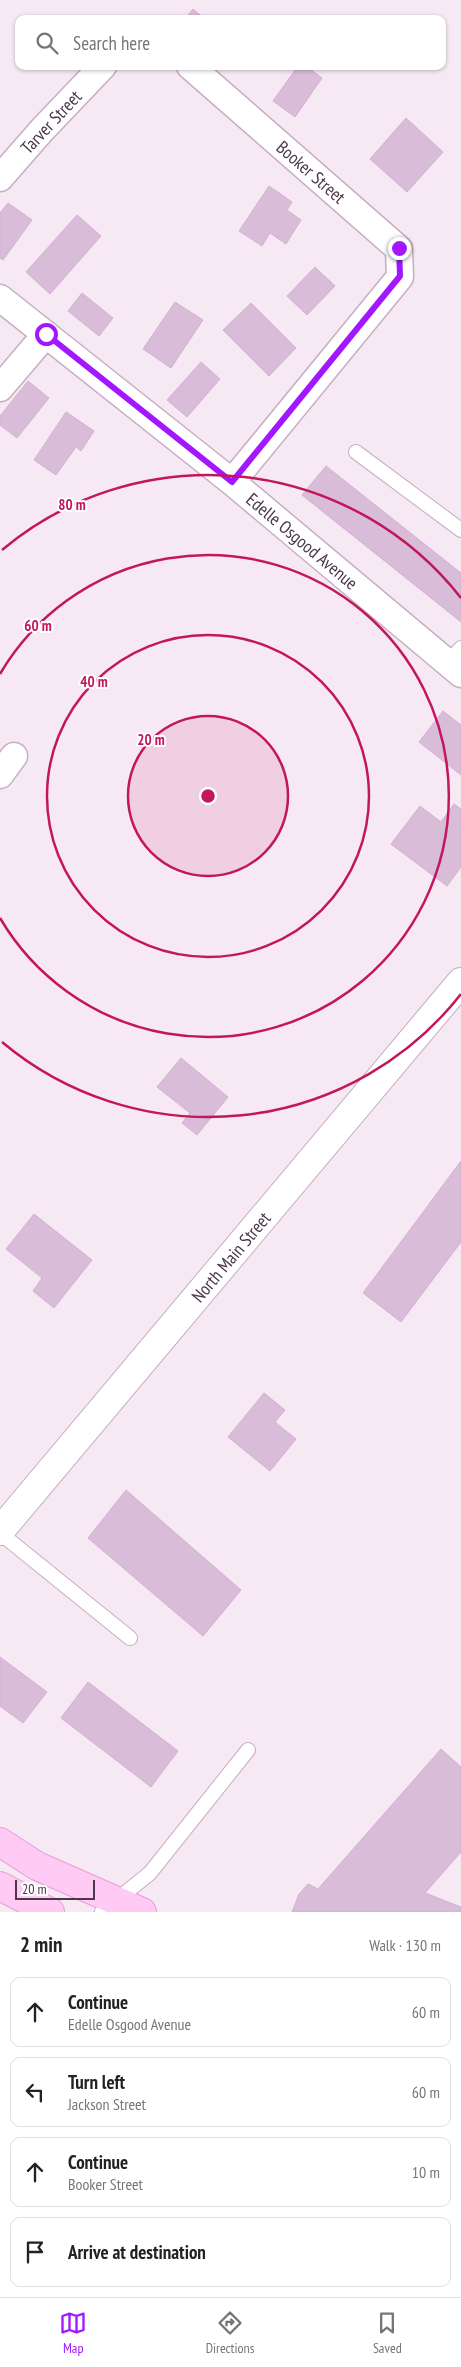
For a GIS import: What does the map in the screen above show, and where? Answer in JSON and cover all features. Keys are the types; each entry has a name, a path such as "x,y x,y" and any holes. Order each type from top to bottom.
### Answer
{"main road":[{"path":"0,1842 37,1866 109,1906 142,1912"},
{"path":"0,1886 50,1912"}],"street":[{"name":"Tarver Street","path":"0,178 42,130 100,70"},
{"name":"Booker Street","path":"195,70 399,248 400,276 232,482"},
{"name":"Edelle Osgood Avenue","path":"0,298 456,661"},
{"path":"0,388 46,334"},
{"name":"North Main Street","path":"0,1532 461,982"}],"lane":[{"path":"356,452 461,530"},
{"path":"0,1532 130,1638"},
{"path":"109,1906 150,1872 248,1750"}],"building":[{"path":"193,9 200,15 188,15"},
{"path":"295,70 311,70 322,78 295,117 273,101"},
{"path":"406,118 443,152 407,192 370,159"},
{"path":"269,186 292,202 287,210 301,220 286,244 270,233 262,246 239,231"},
{"path":"8,203 32,220 3,260 0,258 0,213"},
{"path":"77,215 101,236 50,294 26,272"},
{"path":"315,267 335,286 307,315 287,296"},
{"path":"82,293 113,318 99,336 68,311"},
{"path":"175,302 203,320 171,368 143,349"},
{"path":"251,303 296,348 269,376 223,330"},
{"path":"201,362 220,379 187,417 167,400"},
{"path":"28,381 49,398 17,438 0,425 0,416"},
{"path":"66,412 94,431 81,451 76,447 56,475 34,460"},
{"path":"326,466 461,573 461,622 302,495"},
{"path":"443,711 461,725 461,775 419,742"},
{"path":"454,804 461,809 461,867 447,886 391,844 420,806 441,822"},
{"path":"181,1058 228,1097 197,1135 182,1123 190,1113 157,1087"},
{"path":"461,1161 461,1242 401,1322 363,1293"},
{"path":"34,1214 92,1260 54,1308 33,1291 42,1278 6,1249"},
{"path":"264,1393 285,1410 275,1422 296,1439 270,1471 228,1437"},
{"path":"126,1490 241,1590 203,1636 88,1538"},
{"path":"0,1657 47,1692 23,1723 0,1706"},
{"path":"88,1682 178,1751 151,1787 61,1718"},
{"path":"441,1749 461,1767 461,1852 425,1893 461,1907 461,1912 292,1912 299,1894 308,1884 318,1889"}],"route":[{"path":"46,334 232,482 400,276 399,248"}]}
